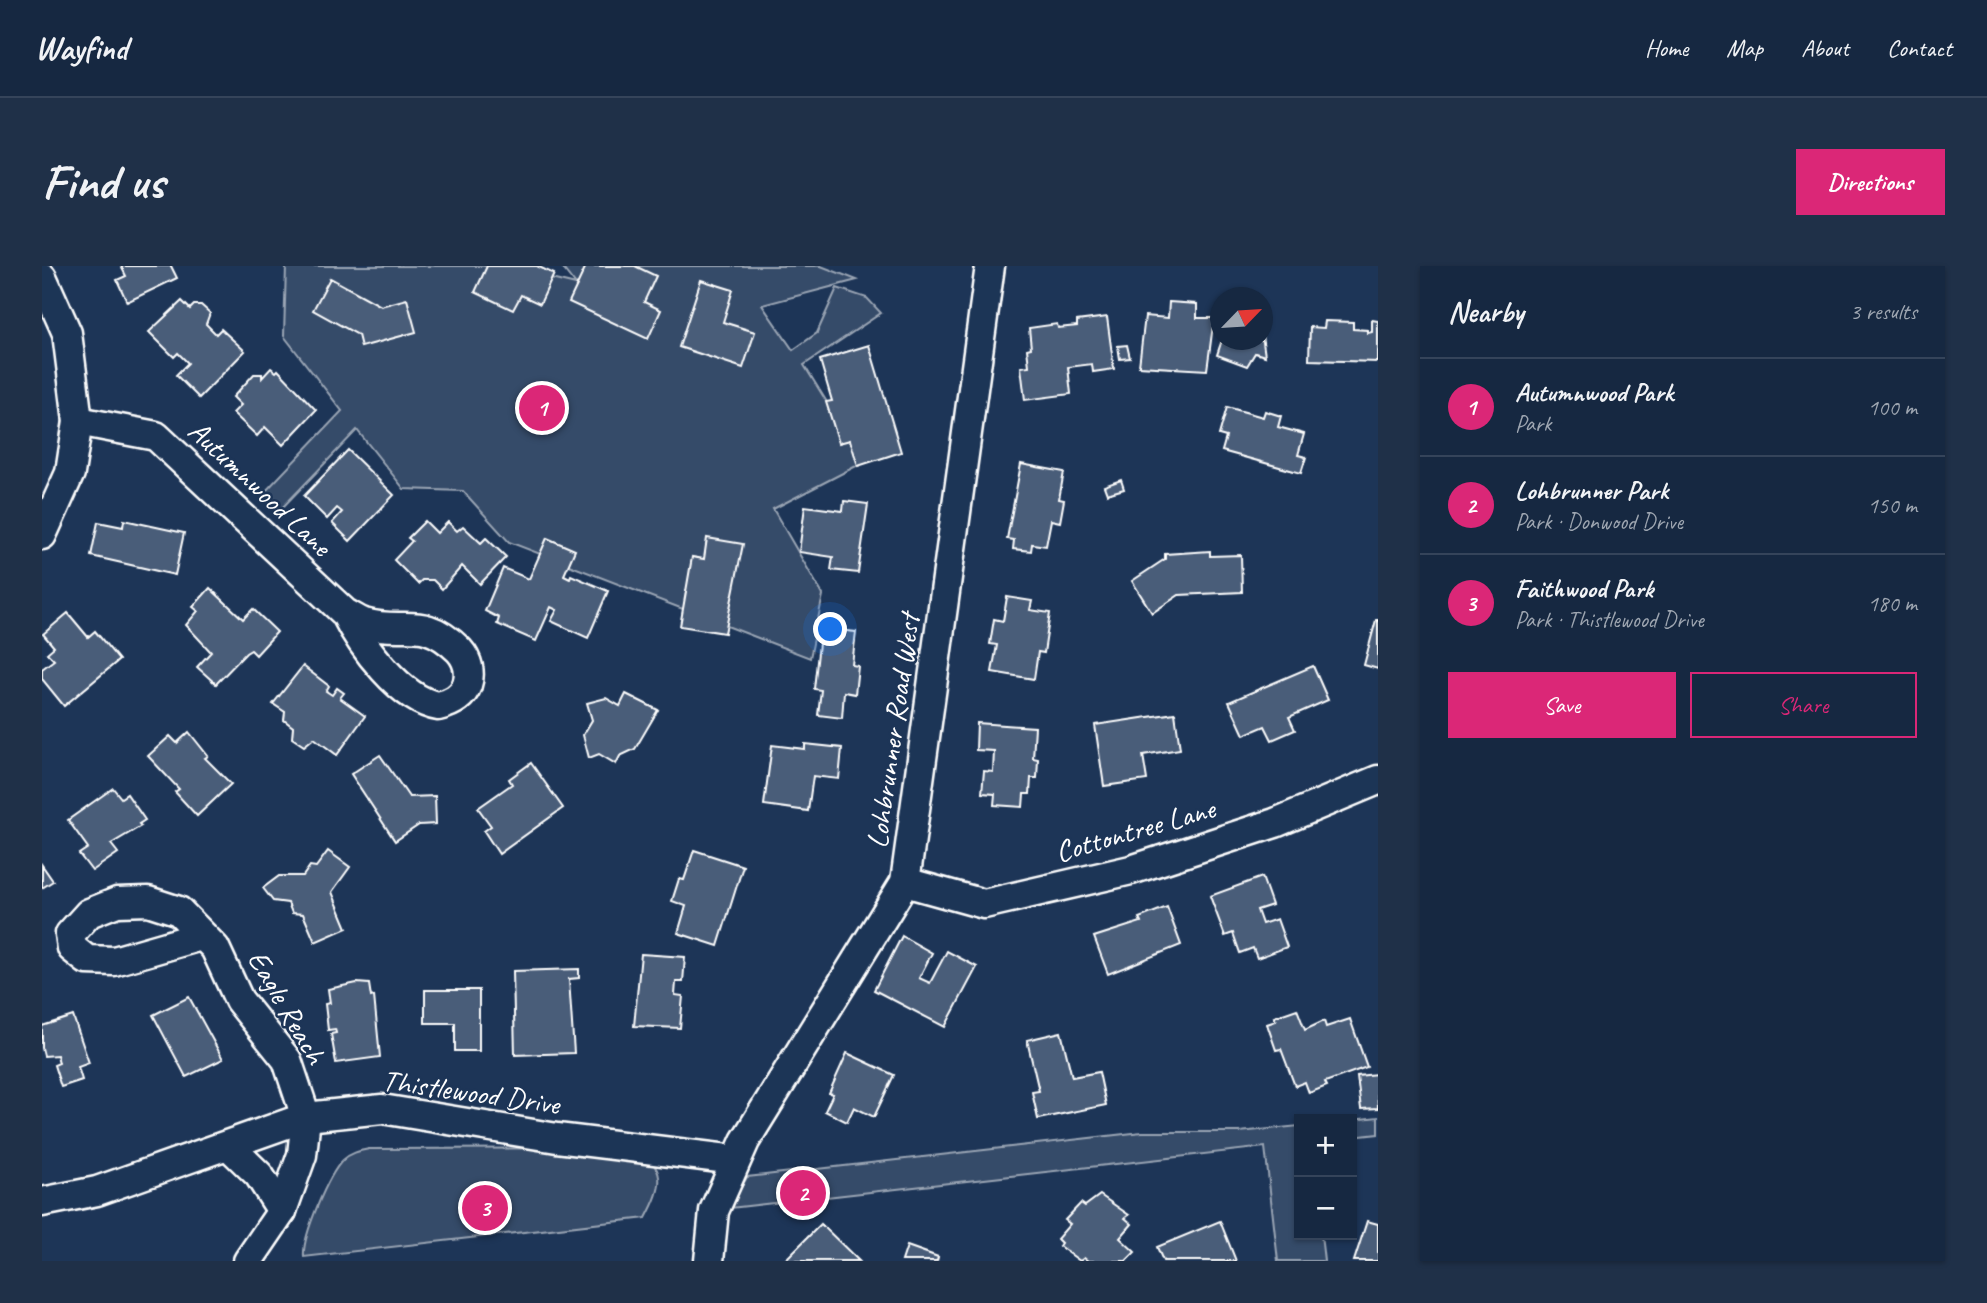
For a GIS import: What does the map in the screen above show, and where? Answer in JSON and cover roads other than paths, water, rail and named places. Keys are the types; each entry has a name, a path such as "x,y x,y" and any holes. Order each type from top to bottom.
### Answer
{"street":[{"name":"Lohbrunner Road West","path":"709,1261 714,1212 744,1141 905,882 990,266"},
{"path":"42,277 67,333 78,421 70,473 42,535"},
{"name":"Autumnwood Lane","path":"78,421 156,436 345,613"},
{"name":"Cottontree Lane","path":"905,882 984,904 1131,870 1275,823 1378,780"},
{"name":"Eagle Reach","path":"201,936 215,948 239,1000 287,1060 306,1116"},
{"name":"Thistlewood Drive","path":"42,1202 97,1191 229,1146 306,1116 382,1109 557,1138 736,1160"},
{"path":"248,1261 282,1211 302,1155 306,1116"},
{"path":"229,1146 259,1175 282,1211"}],"place":[{"name":"Autumnwood Park","path":"542,408"},
{"name":"Lohbrunner Park","path":"803,1193"},
{"name":"Faithwood Park","path":"485,1208"}]}
